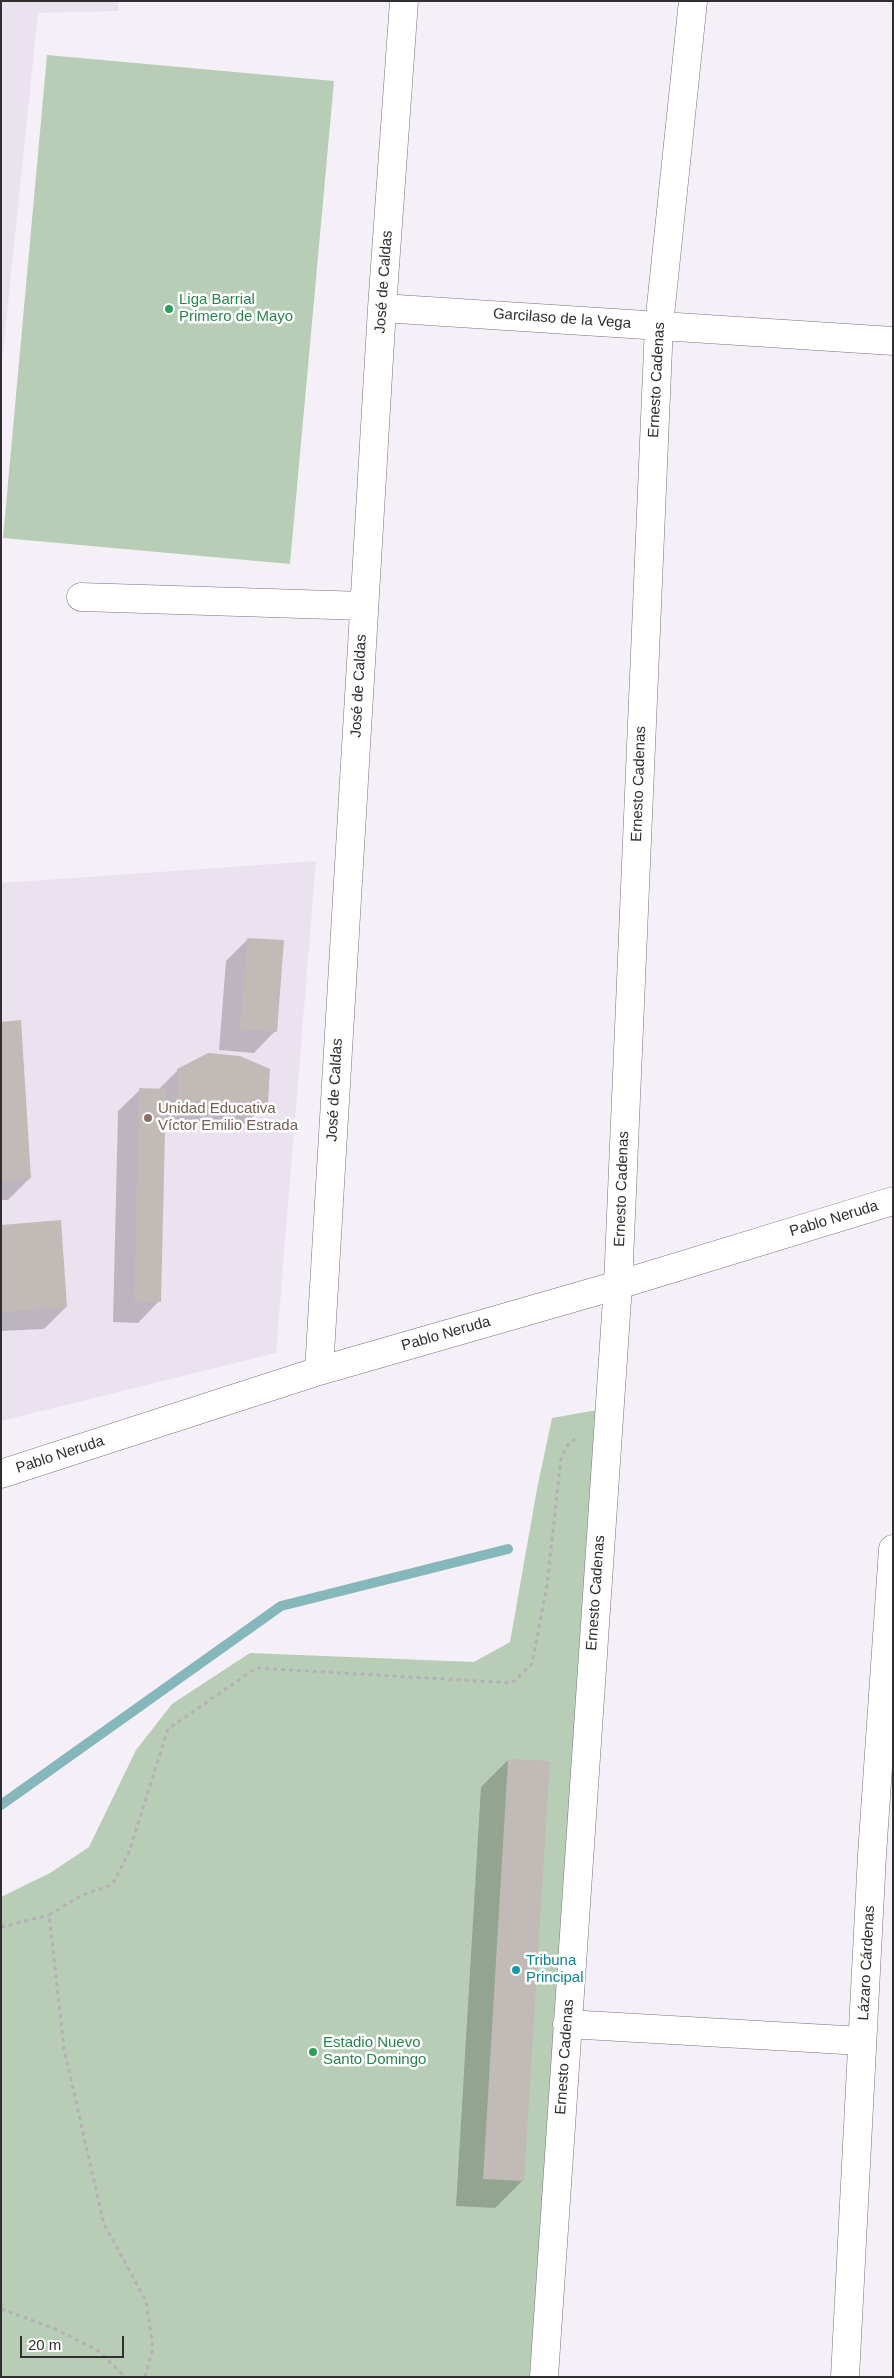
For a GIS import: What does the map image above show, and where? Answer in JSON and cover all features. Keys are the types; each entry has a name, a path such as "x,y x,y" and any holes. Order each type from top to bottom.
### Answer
{"street":[{"name":"José de Caldas","path":"319,1371 382,308 404,1"},
{"name":"Ernesto Cadenas","path":"544,2377 618,1285 659,325 693,1"},
{"name":"Garcilaso de la Vega","path":"382,308 893,341"},
{"path":"81,596 364,606"},
{"name":"Pablo Neruda","path":"1,1474 319,1371 618,1285 893,1201"},
{"name":"Lázaro Cárdenas","path":"845,2377 862,2041 882,1855 893,1549"},
{"path":"568,2024 862,2041"}],"path":[{"path":"1,1927 49,1914 82,1895 112,1885 129,1852 168,1729 256,1668 512,1684 532,1664 547,1585 560,1458"},
{"path":"49,1914 64,2049 104,2224 146,2302 153,2348 145,2377"},
{"path":"1,2309 53,2328 99,2351 125,2377"}],"shaded area":[{"path":"1,1 118,1 118,11 38,13 1,372"},
{"name":"Unidad Educativa Víctor Emilio Estrada","path":"316,861 276,1353 1,1421 1,883"}],"green space":[{"name":"Liga Barrial Primero de Mayo","path":"47,55 334,81 290,564 3,538"},
{"path":"608,1408 544,2377 1,2377 1,1897 50,1873 89,1847 136,1750 172,1704 250,1653 474,1662 510,1642 537,1489 552,1418"}],"building":[{"path":"247,938 284,940 277,1032 240,1029"},
{"path":"21,1020 31,1178 1,1180 1,1022"},
{"path":"208,1053 240,1056 270,1069 268,1103 177,1100 177,1069"},
{"path":"139,1088 166,1089 161,1302 134,1301"},
{"path":"61,1220 67,1307 1,1312 1,1225"},
{"name":"Tribuna Principal","path":"508,1759 550,1761 524,2181 483,2179"}],"waterway":[{"path":"1,1805 281,1606 508,1549"}],"place":[{"name":"Liga Barrial Primero de Mayo","path":"169,309"},
{"name":"Unidad Educativa Víctor Emilio Estrada","path":"148,1118"},
{"name":"Tribuna Principal","path":"516,1970"},
{"name":"Estadio Nuevo Santo Domingo","path":"313,2052"}]}
